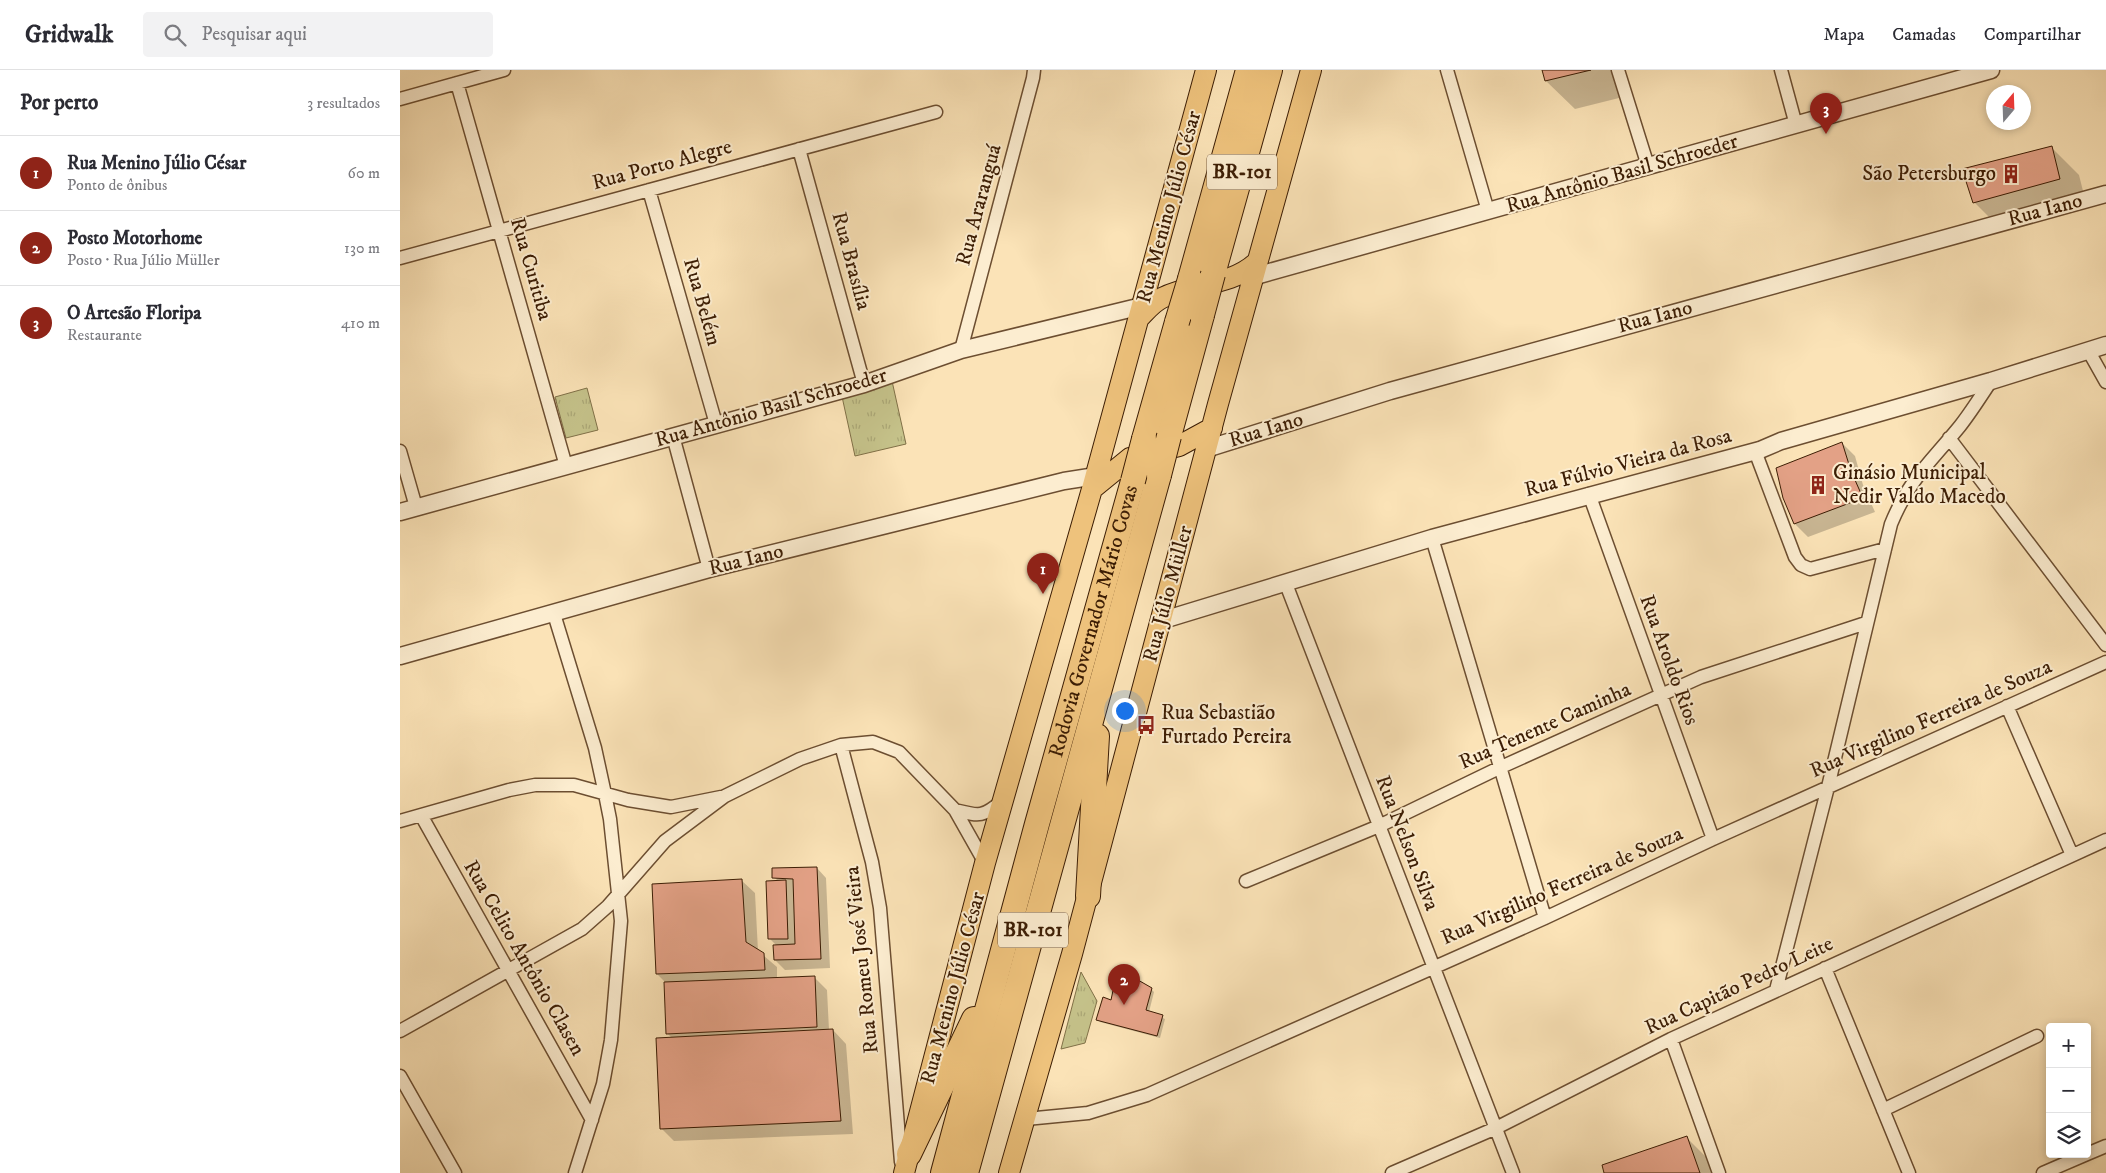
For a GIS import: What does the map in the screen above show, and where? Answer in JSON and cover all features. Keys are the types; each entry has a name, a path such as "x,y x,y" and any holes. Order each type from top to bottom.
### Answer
{"highway":[{"name":"Rodovia Governador Mário Covas","path":"943,1173 1132,470 1144,439 1177,322 1182,286 1248,70"},
{"name":"Rodovia Governador Mário Covas","path":"966,1173 1159,475 1174,441 1202,315 1221,277 1270,70"},
{"path":"1088,896 1101,687"},
{"path":"905,1167 1000,966"}],"main road":[{"name":"Rua Menino Júlio César","path":"905,1167 1002,800 1094,483 1206,70"},
{"name":"Rua Júlio Müller","path":"1026,1119 1088,896 1252,278 1311,70"},
{"name":"Rua Antônio Basil Schroeder","path":"1141,312 1182,286 1221,277 1240,275 1252,278"},
{"path":"1150,276 1156,285 1164,291 1182,286"},
{"path":"1221,277 1242,288 1252,278"},
{"name":"Rua Iano","path":"1094,483 1113,470 1132,470 1174,441 1212,428"},
{"path":"1105,441 1132,470"},
{"path":"1174,441 1204,455"},
{"path":"1010,1173 1026,1119"}],"street":[{"path":"400,99 504,70"},
{"name":"Rua Araranguá","path":"961,350 1034,70"},
{"path":"1448,70 1488,211"},
{"path":"1618,70 1648,166"},
{"path":"1780,70 1796,125"},
{"name":"Rua Antônio Basil Schroeder","path":"1252,278 1796,125 1953,75 1991,70"},
{"name":"Rua Curitiba","path":"457,83 566,466"},
{"name":"Rua Porto Alegre","path":"400,258 936,112"},
{"name":"Rua Brasília","path":"799,149 864,384"},
{"name":"Rua Belém","path":"649,190 716,424"},
{"name":"Rua Iano","path":"1204,455 1399,388 2106,194"},
{"name":"Rua Antônio Basil Schroeder","path":"408,510 864,384 961,350 1141,312"},
{"name":"Rua Fúlvio Vieira da Rosa","path":"1160,621 1432,538 1589,494 1755,451 1781,441 1991,381 2106,344"},
{"path":"2088,350 2106,382"},
{"path":"1776,990 1828,787 1891,524 1906,491 1930,458 1961,425 1991,381"},
{"path":"673,436 709,569"},
{"path":"1949,438 2106,645"},
{"path":"1755,451 1795,557 1801,566 1810,569 1885,549"},
{"path":"400,452 408,510"},
{"name":"Rua Iano","path":"400,656 709,569 1064,481 1094,483"},
{"name":"Rua Aroldo Rios","path":"1589,494 1712,839"},
{"path":"1432,538 1545,918"},
{"name":"Rua Nelson Silva","path":"1286,584 1513,1173"},
{"path":"554,614 595,748 610,819 621,921 620,953 611,1040 603,1084 575,1173"},
{"name":"Rua Tenente Caminha","path":"1246,881 1379,826 1499,768 1720,670 1866,623"},
{"name":"Rua Virgilino Ferreira de Souza","path":"1026,1119 1088,1114 1128,1102 1545,918 1712,839 2106,662"},
{"path":"2007,706 2072,855"},
{"path":"400,1031 582,929 608,906 665,841 725,796 800,759 841,745 873,742 898,752 955,810 985,863"},
{"name":"Rua Romeu José Vieira","path":"841,745 872,862 880,908 905,1167"},
{"path":"400,821 535,785 574,785 605,794 671,807 725,796"},
{"path":"955,810 977,816 984,814 1002,800"},
{"name":"Rua Celito Antônio Clasen","path":"421,815 592,1120"},
{"name":"Rua Capitão Pedro Leite","path":"1392,1173 1496,1128 1671,1039 1776,990 2106,840"},
{"path":"1825,968 1909,1173"},
{"path":"1882,1110 2037,1036"},
{"path":"1671,1039 1719,1173"},
{"path":"400,1076 455,1173"},
{"path":"2091,1152 2106,1146"},
{"path":"2043,1173 2078,1158"}],"green space":[{"path":"892,381 906,444 855,456 841,392"},
{"path":"587,388 598,430 566,438 555,397"},
{"path":"1081,972 1097,1001 1085,1043 1061,1049"}],"building":[{"path":"1542,70 1591,70 1545,81"},
{"name":"São Petersburgo","path":"2052,146 2060,179 1973,203 1962,169"},
{"name":"Ginásio Municipal Nedir Valdo Macedo","path":"1842,442 1851,471 1863,498 1794,524 1783,498 1776,468"},
{"path":"817,867 821,959 774,960 773,945 795,944 793,879 772,878 772,868"},
{"path":"742,879 746,942 764,953 765,970 656,974 652,884"},
{"path":"786,880 788,939 768,939 766,881"},
{"path":"815,976 817,1027 666,1034 664,982"},
{"path":"1116,976 1138,980 1152,988 1146,1010 1163,1015 1157,1036 1096,1020 1103,997 1111,1000"},
{"path":"833,1029 841,1121 660,1129 656,1038"},
{"path":"1687,1136 1700,1173 1604,1173 1602,1165"}],"place":[{"name":"O Artesão Floripa","path":"1826,134"},
{"name":"São Petersburgo","path":"2011,174"},
{"name":"Ginásio Municipal Nedir Valdo Macedo","path":"1818,485"},
{"name":"Rua Menino Júlio César","path":"1043,594"},
{"name":"Rua Sebastião Furtado Pereira","path":"1146,725"},
{"name":"Posto Motorhome","path":"1124,1005"}]}
